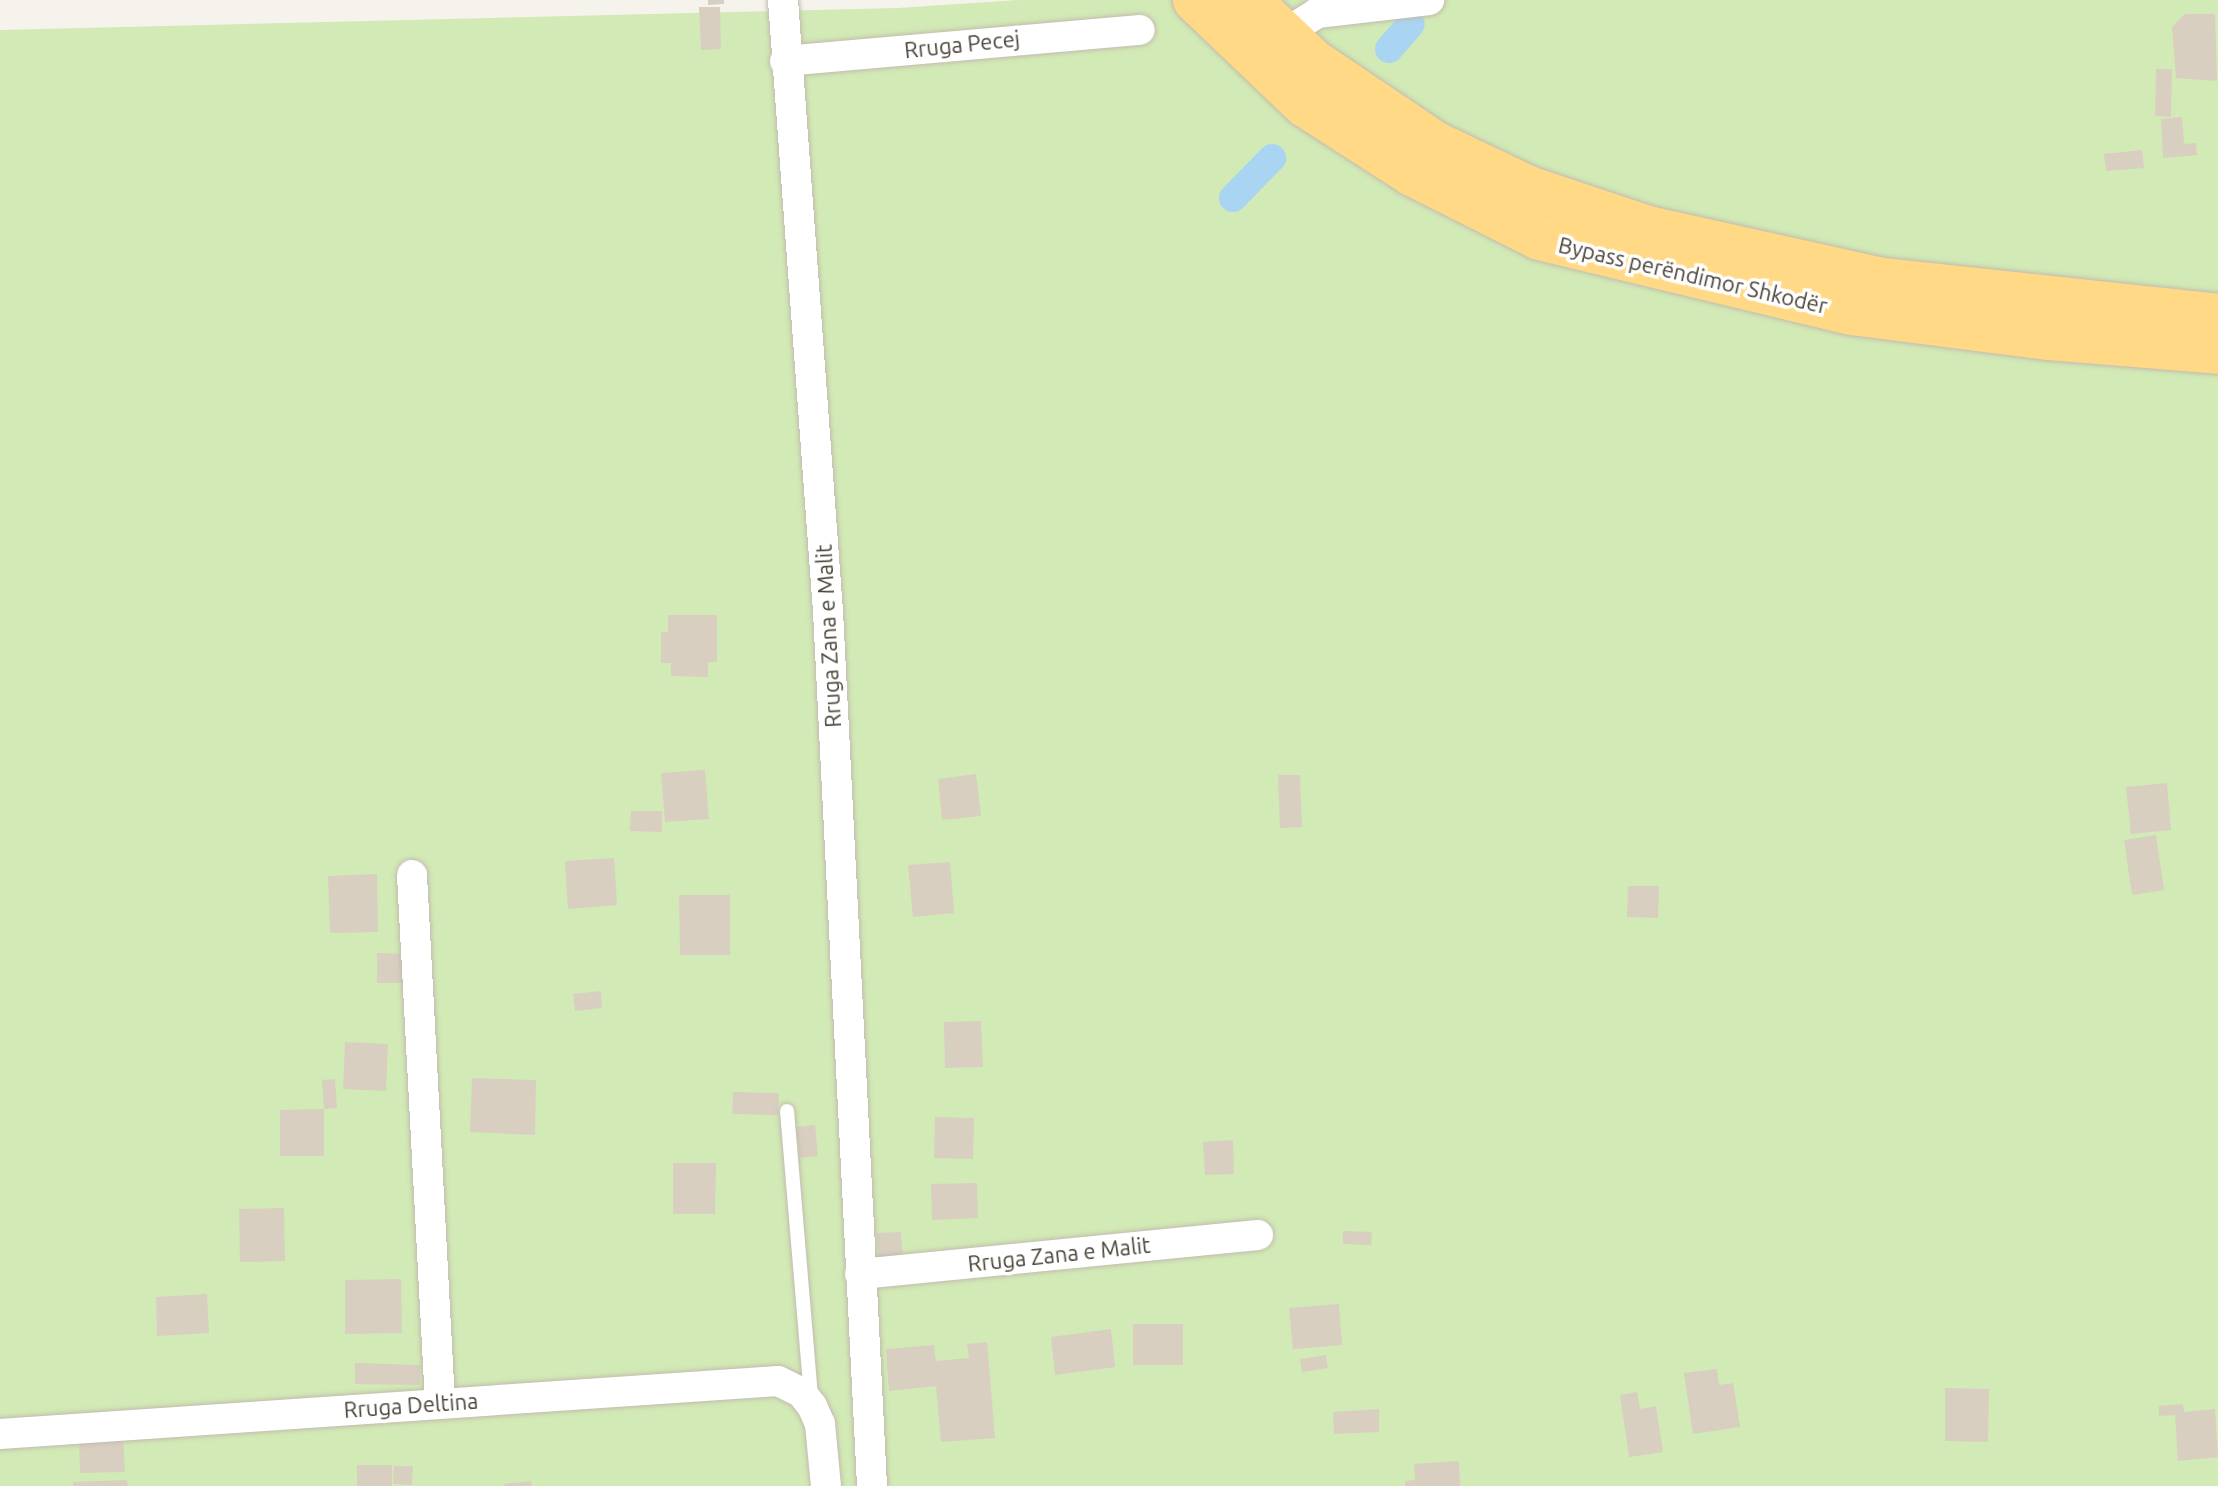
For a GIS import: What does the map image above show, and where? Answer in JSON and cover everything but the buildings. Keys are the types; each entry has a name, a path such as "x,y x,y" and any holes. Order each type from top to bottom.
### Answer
{"highway":[{"name":"Bypass perëndimor Shkodër","path":"1195,0 1305,105 1412,174 1539,238 1851,313 2049,338 2218,352"},
{"name":"Bypass perëndimor Shkodër","path":"1249,0 1313,61 1436,144 1529,188 1648,228 1883,280 2218,316"}],"street":[{"name":"Rruga Zana e Malit","path":"783,0 785,61 827,595 872,1486"},
{"path":"1284,34 1317,13 1353,5 1429,0"},
{"name":"Rruga Pecej","path":"785,61 1140,30"},
{"path":"412,875 440,1403"},
{"name":"Rruga Zana e Malit","path":"860,1274 1258,1235"},
{"name":"Rruga Deltina","path":"0,1434 766,1381 791,1385 812,1406"},
{"path":"812,1406 820,1424 826,1486"}],"lane":[{"path":"787,1111 812,1406"}],"green space":[{"path":"1018,0 2218,0 2218,1486 0,1486 0,30 898,8"}],"waterway":[{"path":"1389,49 1411,24"},
{"path":"1233,198 1272,158"}]}
